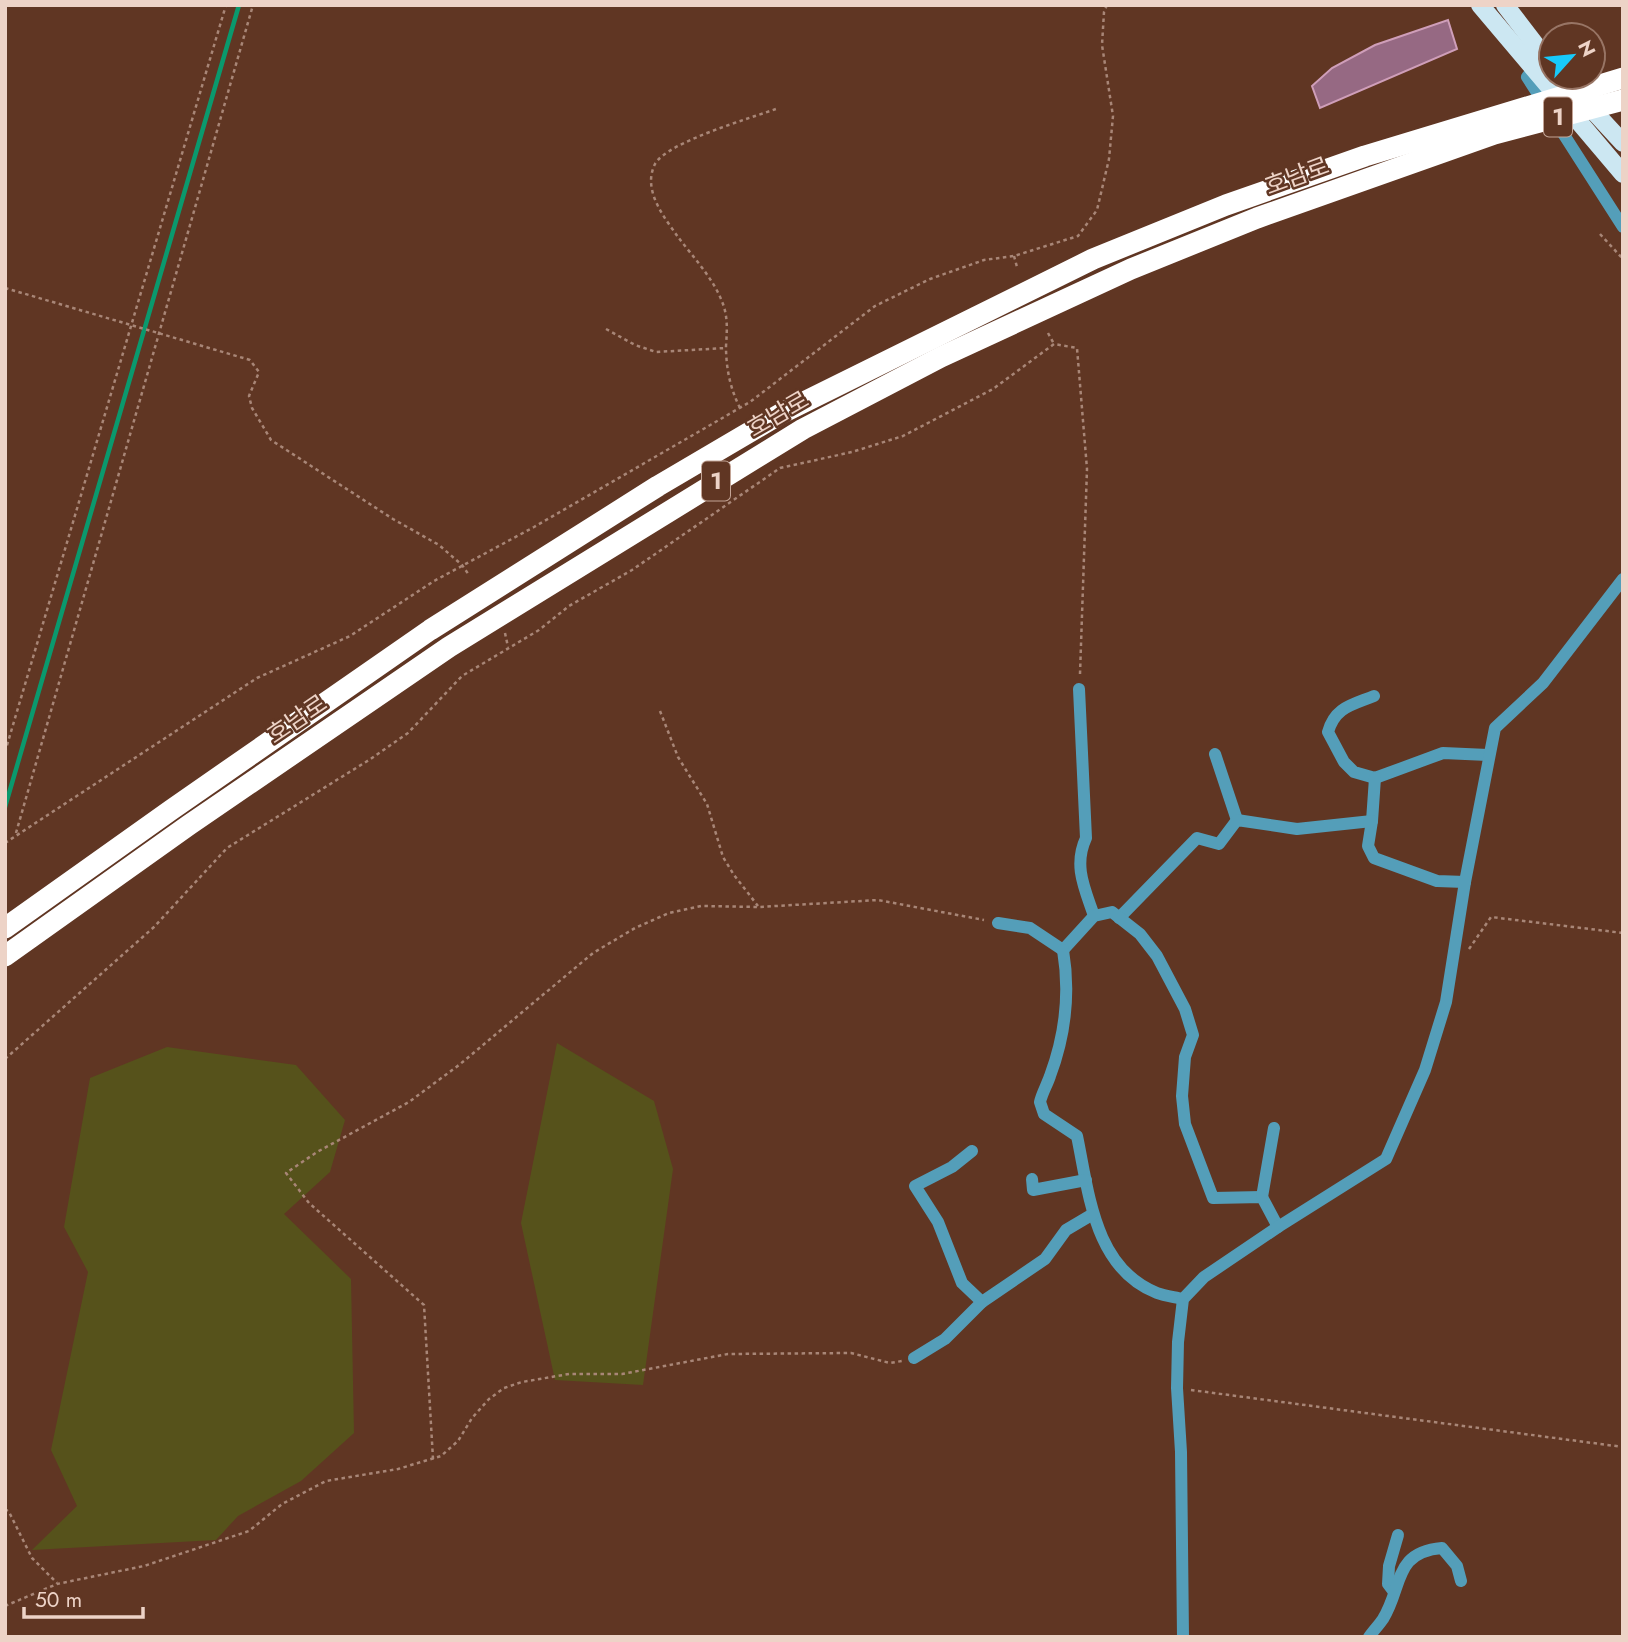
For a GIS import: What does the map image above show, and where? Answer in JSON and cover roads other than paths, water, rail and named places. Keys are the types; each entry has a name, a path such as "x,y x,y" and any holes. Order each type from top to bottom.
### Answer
{"highway":[{"name":"호남로","path":"5,956 189,825 449,647 803,429 941,357 1131,269 1491,125 1623,78"},
{"name":"호남로","path":"5,928 430,630 659,486 782,413 1093,259 1238,200 1365,156 1491,125 1623,102"}],"main road":[{"path":"1480,5 1537,56"},
{"path":"1505,5 1537,51"},
{"path":"1565,91 1623,174"},
{"path":"1575,91 1623,143"}],"street":[{"path":"1537,70 1527,77 1623,227"},
{"path":"1607,91 1623,102"},
{"path":"1179,1635 1181,1452 1177,1388 1183,1299 1204,1277 1385,1159 1425,1070 1446,1002 1465,882 1495,728 1543,682 1623,579"},
{"path":"1079,689 1086,838 1080,852 1080,872 1094,916"},
{"path":"1374,696 1343,708 1332,719 1328,732 1344,762 1354,772 1375,778 1443,753 1488,755"},
{"path":"1214,754 1237,820"},
{"path":"1375,778 1368,846 1374,859 1437,881 1465,882"},
{"path":"1119,918 1197,838 1219,844 1237,820"},
{"path":"1237,820 1297,830 1372,821"},
{"path":"1183,1299 1157,1293 1126,1275 1104,1242 1093,1214 1077,1136 1044,1114 1040,1102 1050,1077 1064,1025 1066,1000 1063,950 1094,916 1112,912 1140,934 1157,956 1185,1009 1193,1035 1185,1057 1182,1096 1185,1124 1213,1198 1262,1197"},
{"path":"998,923 1030,928 1063,950"},
{"path":"1273,1128 1262,1197 1278,1227"},
{"path":"972,1152 952,1167 915,1186 938,1222 962,1283 982,1302"},
{"path":"1032,1179 1033,1190 1086,1180"},
{"path":"914,1359 945,1339 982,1302 1045,1259 1066,1230 1093,1214"},
{"path":"1394,1592 1388,1584 1389,1566 1398,1535"},
{"path":"1368,1637 1384,1618 1404,1567 1424,1549 1442,1548 1457,1566 1461,1581"}],"waterway":[{"path":"5,807 239,5"}]}
